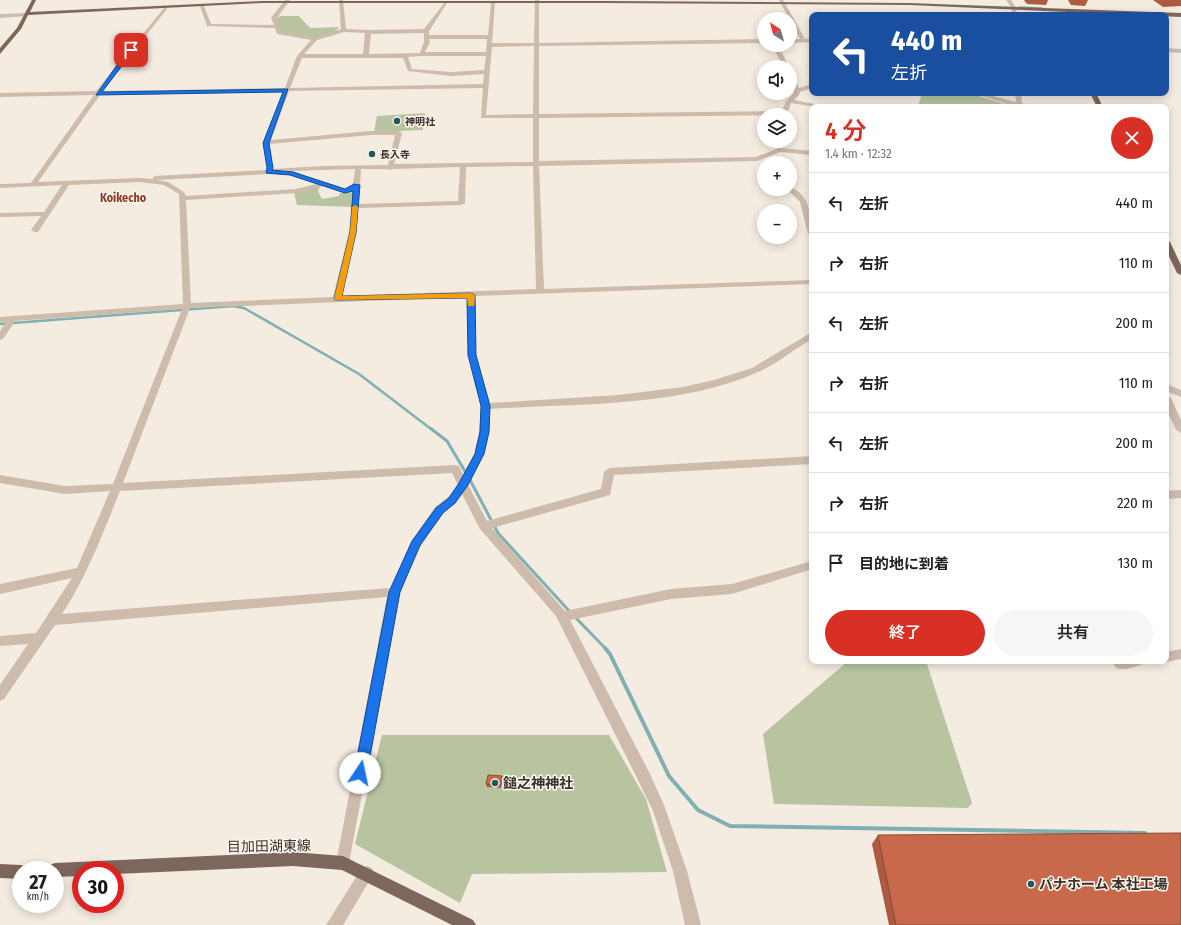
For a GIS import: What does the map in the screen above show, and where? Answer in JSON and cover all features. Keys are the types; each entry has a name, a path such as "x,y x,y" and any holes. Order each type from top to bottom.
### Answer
{"main road":[{"path":"0,52 27,14 34,0"},
{"path":"165,8 172,0"},
{"path":"27,14 202,6 262,1 445,3 537,1 782,1 909,4 1105,12"},
{"path":"1169,15 1181,15"},
{"path":"1169,248 1181,273"},
{"name":"目加田湖東線","path":"64,870 293,859 344,863 367,873 468,925"},
{"path":"0,871 12,872"}],"street":[{"path":"1008,0 1014,8 1014,12"},
{"path":"287,1 274,18 279,33 315,39 344,30 368,32 426,31"},
{"path":"341,1 344,30"},
{"path":"537,1 536,163 540,292"},
{"path":"782,1 803,40"},
{"path":"493,2 482,117 757,114"},
{"path":"422,54 427,42 426,31 445,3"},
{"path":"202,6 209,25 277,27"},
{"path":"33,184 98,93 165,8"},
{"path":"0,16 27,14"},
{"path":"366,56 368,32"},
{"path":"427,37 490,37"},
{"path":"268,172 270,168 266,142 300,56 315,39"},
{"path":"797,40 809,40"},
{"path":"489,45 757,41"},
{"path":"1169,50 1181,51"},
{"path":"300,56 487,54"},
{"path":"405,56 410,70 451,74 487,72"},
{"path":"0,95 485,86"},
{"path":"797,91 809,87"},
{"path":"986,96 1012,104"},
{"path":"786,108 789,101 809,104"},
{"path":"266,142 371,133 399,133 390,168"},
{"path":"764,156 779,150 809,153"},
{"path":"268,172 280,170 536,163 757,159"},
{"path":"355,206 461,203 463,166"},
{"path":"337,299 353,232 358,168"},
{"path":"0,186 139,180 171,176 268,172 290,173 345,191 350,190 357,185"},
{"path":"0,695 6,679 51,620 81,572 117,486 185,310 182,193 166,183 139,180"},
{"path":"35,230 68,182"},
{"path":"182,198 296,191 323,184"},
{"path":"797,195 803,201 809,223"},
{"path":"803,201 809,200"},
{"path":"0,216 46,214"},
{"path":"0,320 185,310 337,299 809,282"},
{"path":"344,863 394,592 416,544 439,510 452,500 463,485 479,454 484,432 486,406 472,355 471,295"},
{"path":"0,337 12,319"},
{"path":"486,406 607,399 702,386 749,373 782,355 809,337"},
{"path":"1169,388 1181,394"},
{"path":"1169,404 1181,430"},
{"path":"489,525 606,492 609,472 809,460"},
{"path":"0,479 65,490 455,469 463,485 506,554 538,586 562,617 640,770 658,810 680,871 693,925"},
{"path":"1169,495 1181,494"},
{"path":"562,617 671,594 732,589 809,566"},
{"path":"0,589 81,572"},
{"path":"51,620 394,592"},
{"path":"0,641 38,638"},
{"path":"1169,656 1181,654"},
{"path":"334,925 367,873"}],"green space":[{"path":"281,16 299,16 310,28 339,27 333,32 319,37 295,35 280,32 276,18"},
{"path":"921,96 979,96 1004,104 919,104"},
{"path":"425,113 423,130 374,132 377,116"},
{"path":"317,186 320,187 318,191 322,199 339,196 340,193 355,193 354,207 297,205 294,192"},
{"path":"845,664 927,664 972,803 968,808 774,804 763,734"},
{"path":"382,735 609,735 646,799 667,872 472,874 460,903 355,844"}],"building":[{"name":"鎚之神神社","path":"488,775 502,776 501,785 486,784"},
{"name":"パナホーム 本社工場","path":"1181,833 1181,925 896,925 878,835"}],"waterway":[{"path":"1019,7 1042,8"},
{"path":"0,324 233,306 244,308 359,374 431,429"},
{"path":"430,428 447,441 466,473"},
{"path":"469,478 498,533 571,613"},
{"path":"575,617 606,649"},
{"path":"605,648 610,654 669,776 698,810 730,826 1145,833"}],"slow traffic":[{"path":"355,207 353,232 337,299 471,295 471,304"}],"place":[{"name":"神明社","path":"397,121"},
{"name":"長入寺","path":"372,154"},
{"name":"鎚之神神社","path":"495,783"},
{"name":"パナホーム 本社工場","path":"1031,884"}],"district":[{"name":"Koikecho","path":"123,198"}],"route":[{"path":"131,50 98,93 286,90 266,143 270,168 268,172 290,173 345,191 350,190 357,185 353,232 337,299 471,295 472,355 486,406 484,432 479,454 463,485 452,500 439,510 416,544 394,592 360,773"}]}
